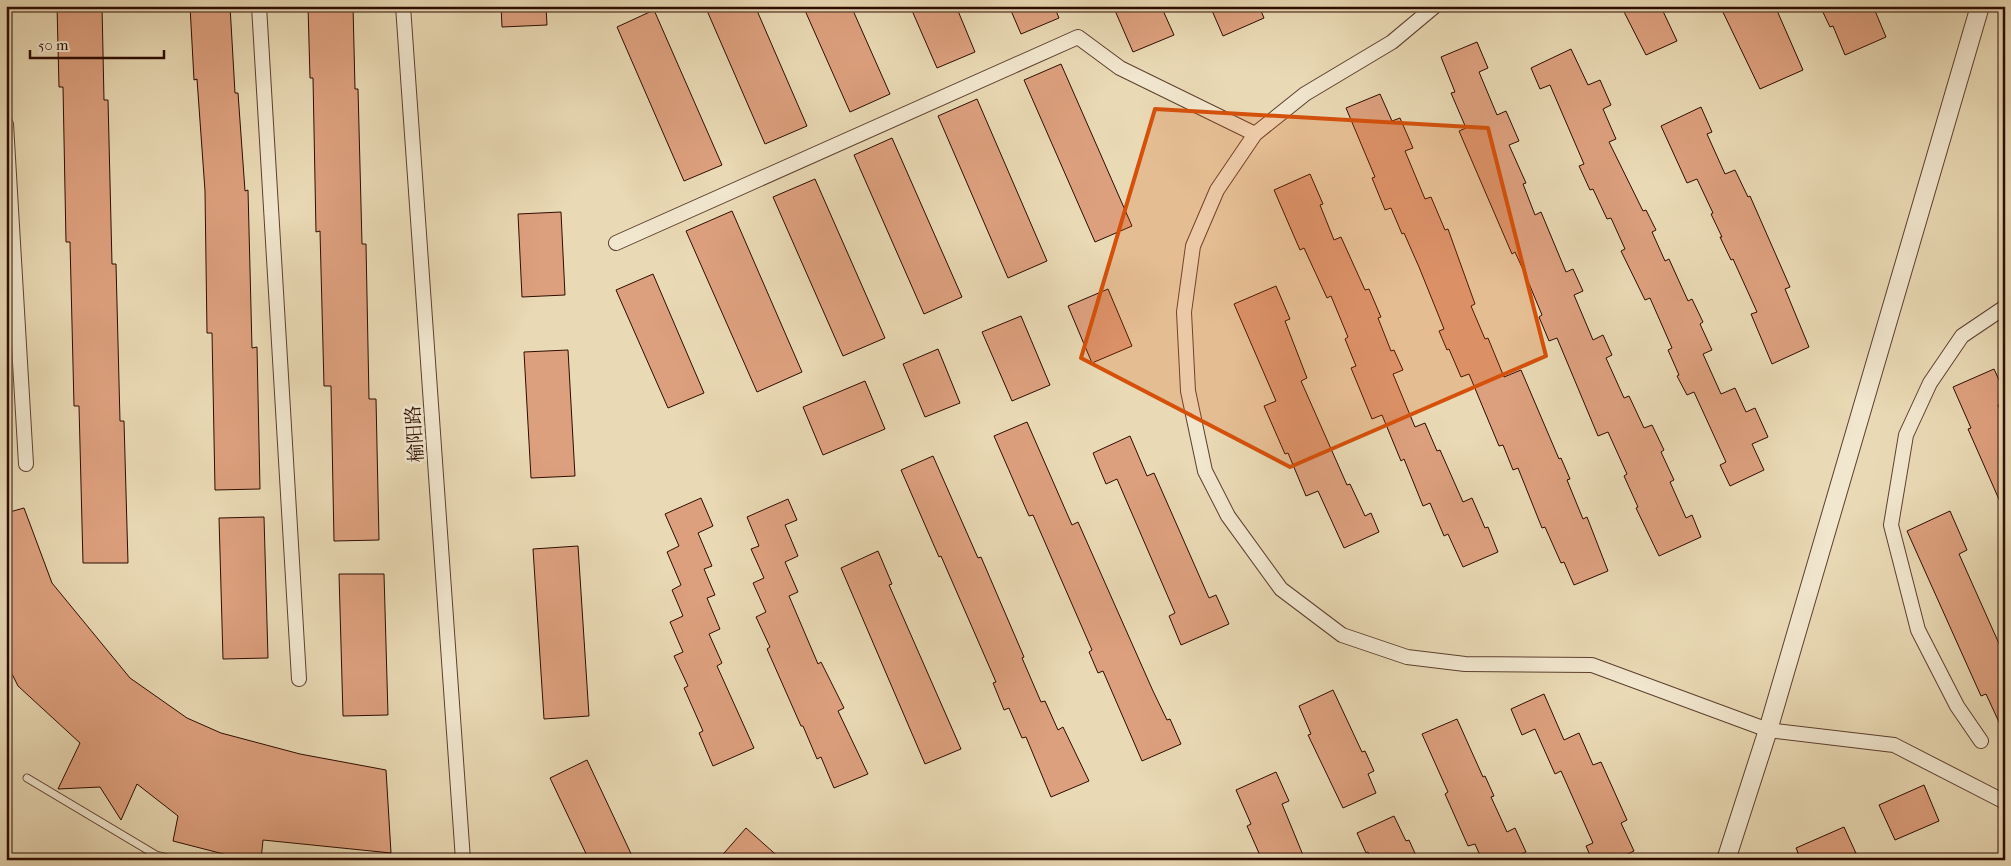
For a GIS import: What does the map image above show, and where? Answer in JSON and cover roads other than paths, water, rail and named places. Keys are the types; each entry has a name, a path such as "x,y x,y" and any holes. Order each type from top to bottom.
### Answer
{"street":[{"path":"259,6 299,679"},
{"name":"榆阳路","path":"404,6 463,860"},
{"path":"1435,6 1392,42 1305,94 1255,134 1217,190 1193,246 1184,312 1188,391 1205,471 1228,516 1280,589 1342,635 1407,657 1465,664 1592,665 1768,730 1894,745 2005,802"},
{"path":"1726,860 1768,730 1980,6"},
{"path":"616,243 1078,36 1120,68 1255,134"},
{"path":"6,124 26,464"},
{"path":"1981,741 1957,706 1918,630 1891,525 1906,435 1930,382 1962,336 2005,307"}],"lane":[{"path":"27,778 156,855 175,860"}]}
